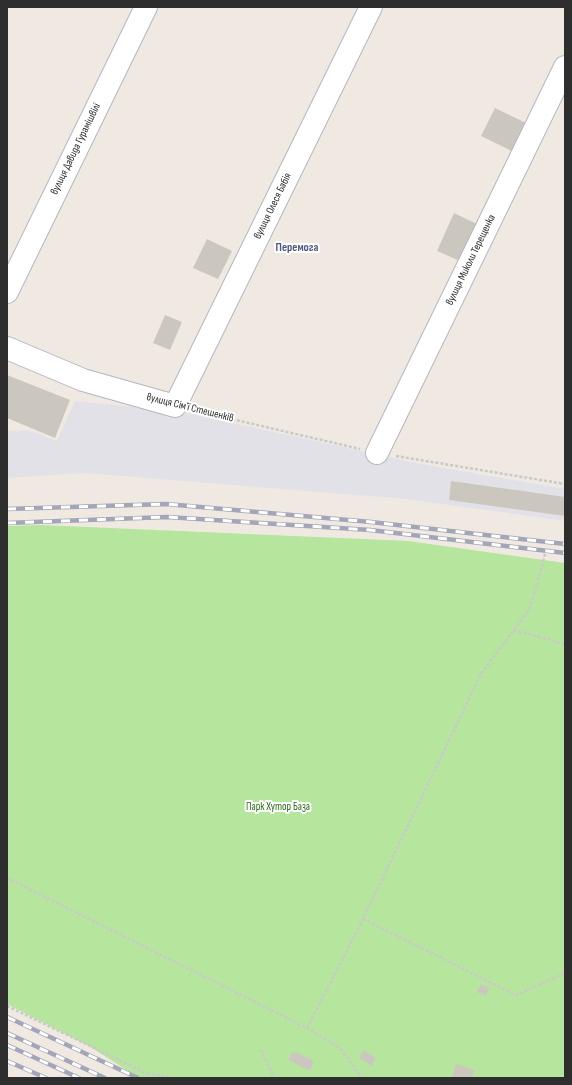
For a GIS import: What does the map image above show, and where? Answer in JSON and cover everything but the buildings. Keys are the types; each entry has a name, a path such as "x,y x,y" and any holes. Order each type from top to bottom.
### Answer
{"street":[{"name":"вулиця Давида Гурамішвілі","path":"7,292 146,7"},
{"name":"вулиця Олеся Бабія","path":"175,406 371,7"},
{"name":"вулиця Миколи Терещенка","path":"377,453 565,67"},
{"name":"вулиця Сімʼї Стешенків","path":"7,348 83,380 175,406"}],"path":[{"name":"вулиця Сімʼї Стешенків","path":"175,406 377,453 565,484"},
{"path":"307,1028 363,919 481,674 529,610 545,554"},
{"path":"514,630 565,644"},
{"path":"7,878 307,1028 340,1048 362,1078"},
{"path":"363,919 516,995 565,973"},
{"path":"7,1006 146,1073 172,1078"},
{"path":"261,1050 274,1078"}],"shaded area":[{"path":"75,401 182,412 421,464 565,489 565,521 406,499 84,473 7,478 7,431 27,430 57,441"}],"green space":[{"name":"Парк Хутор База","path":"41,525 408,541 565,563 565,1078 139,1078 89,1046 7,1004 7,526"}],"railway":[{"path":"7,509 166,504 371,522 565,544"},
{"path":"7,523 167,517 370,530 565,553"},
{"path":"7,1017 138,1078"},
{"path":"7,1033 105,1078"},
{"path":"7,1045 79,1078"},
{"path":"7,1061 46,1078"}],"district":[{"name":"Перемога","path":"297,248"}]}
